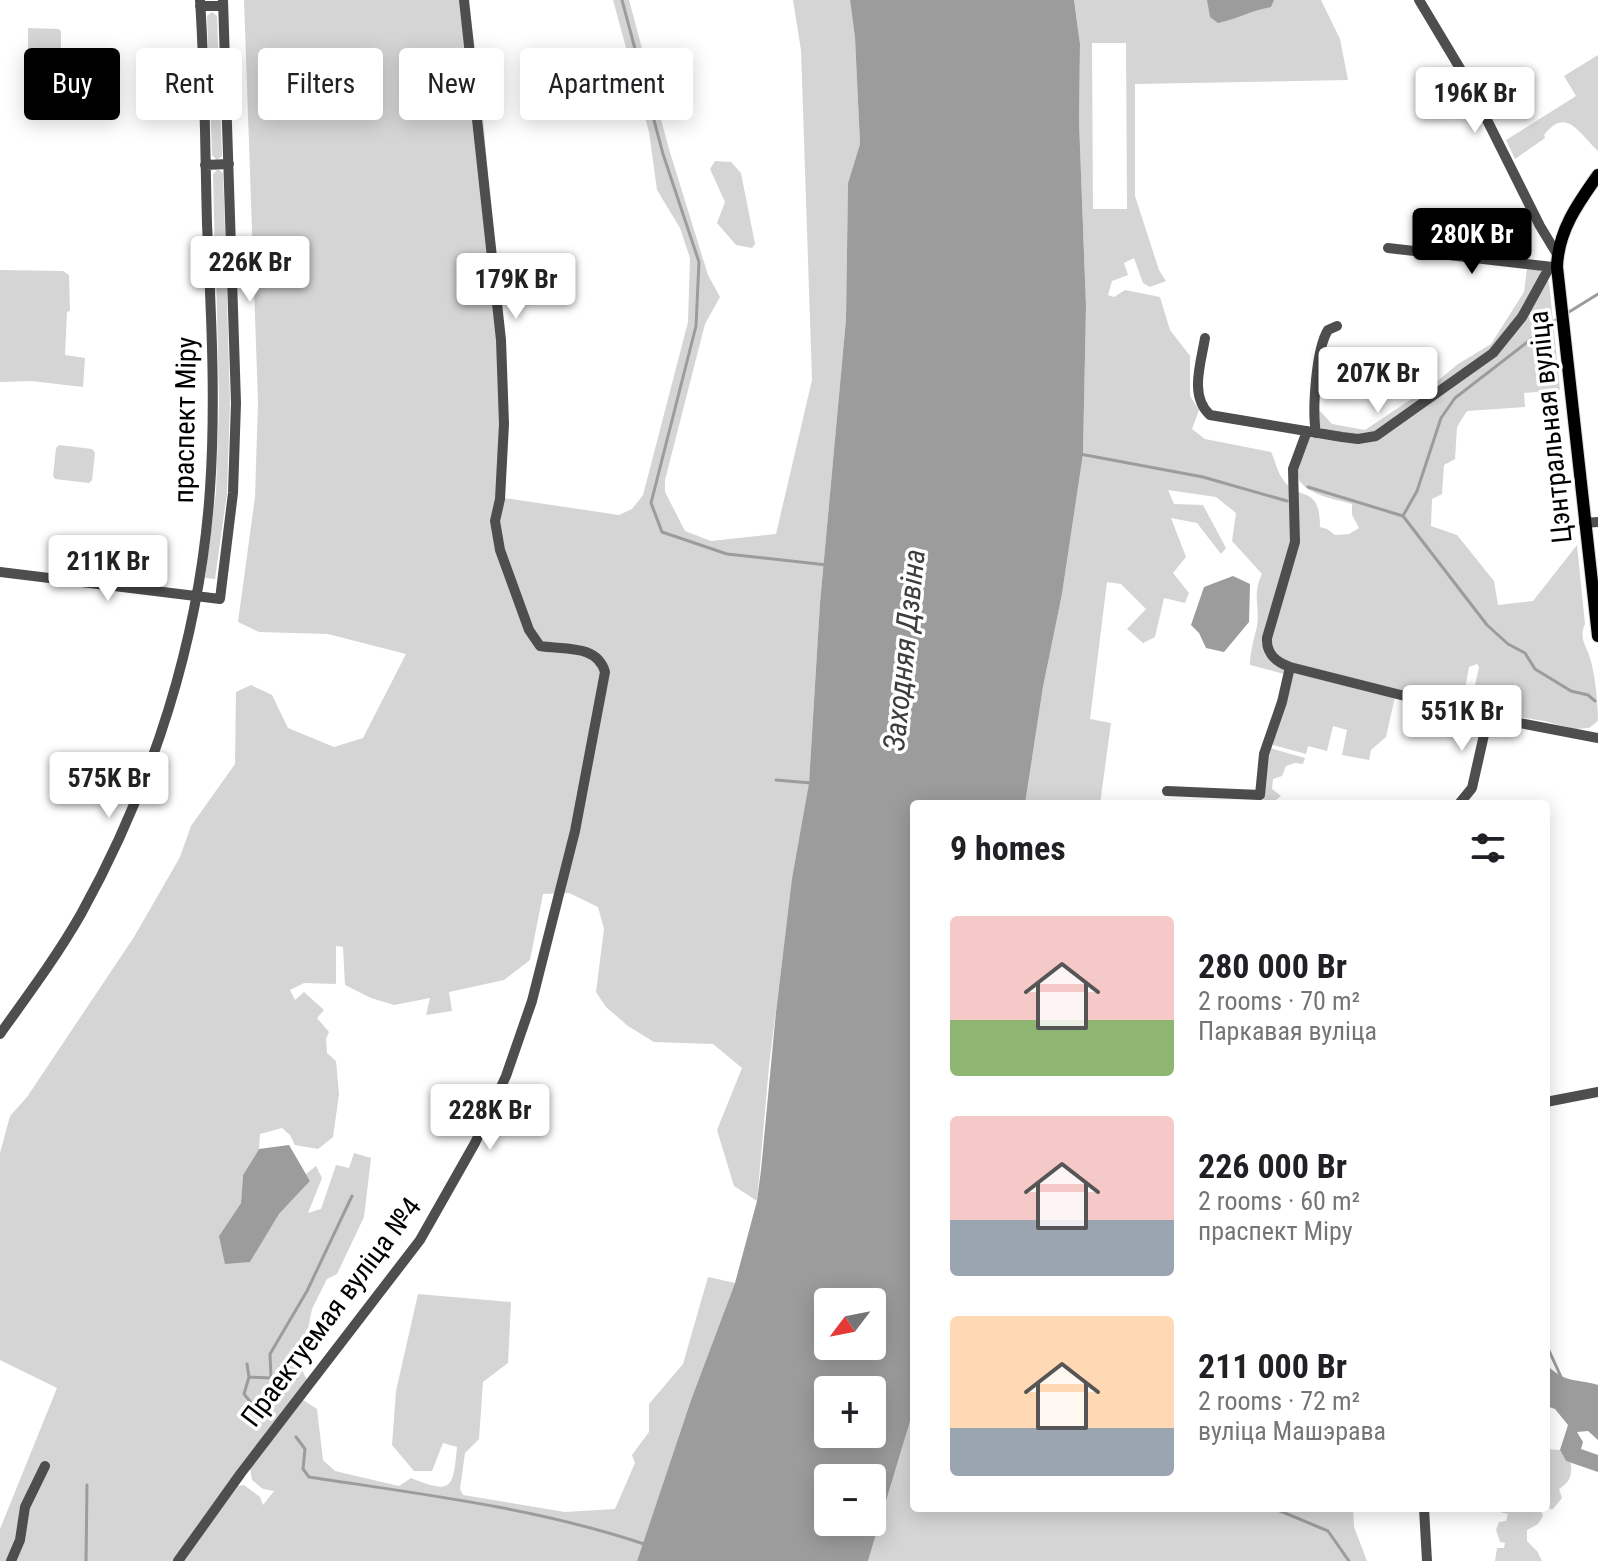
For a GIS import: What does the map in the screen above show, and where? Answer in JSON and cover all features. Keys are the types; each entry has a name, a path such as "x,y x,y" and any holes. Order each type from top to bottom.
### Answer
{"main road":[{"name":"Цэнтральная вуліца","path":"1598,175 1563,232 1554,263 1598,636"}],"street":[{"name":"Праектуемая вуліца №4","path":"178,1561 241,1473 420,1240 475,1143 506,1076 532,1001 588,771 605,672 602,662 586,651 540,646 522,612 500,550 495,521 500,499 504,424 501,340 464,0"},
{"path":"1419,0 1467,80 1540,226 1554,263"},
{"path":"200,3 223,3"},
{"name":"праспект Міру","path":"0,1034 42,976 80,915 123,830 168,716 197,596 210,491 213,403 200,3"},
{"name":"праспект Міру","path":"197,596 220,599 233,493 236,403 223,3"},
{"path":"205,165 229,164"},
{"path":"1388,248 1554,263"},
{"path":"1205,338 1197,394 1203,408 1216,417 1358,439 1376,436 1461,378 1502,345 1531,304 1554,263"},
{"path":"1337,326 1328,330 1322,344 1312,432 1293,469 1295,542 1267,638 1269,652 1273,658 1290,667 1488,717 1598,738"},
{"path":"1584,523 1598,522"},
{"path":"0,572 197,596"},
{"path":"1167,791 1261,800 1264,754 1290,667"},
{"path":"1462,800 1472,788 1488,717"},
{"path":"1550,1101 1598,1092"},
{"path":"11,1561 20,1540 25,1507 45,1466"},
{"path":"1424,1512 1427,1561"}],"shaded area":[{"path":"244,0 468,0 475,48 399,48 399,120 484,120 504,498 619,515 632,509 643,495 688,322 690,258 680,228 657,190 646,120 661,120 708,275 720,297 705,324 665,480 665,492 685,531 711,541 776,534 812,380 801,50 793,0 850,0 860,144 848,183 846,319 820,603 809,783 769,1066 757,1201 734,1186 717,1130 742,1068 713,1044 654,1042 606,1007 596,992 604,929 598,907 569,893 543,894 530,960 504,980 449,992 452,1011 426,1015 430,998 394,1005 345,985 343,947 336,946 336,984 304,983 290,990 295,1000 304,992 324,1010 317,1018 329,1032 327,1053 336,1061 339,1094 333,1137 318,1149 295,1145 282,1128 260,1134 259,1149 243,1175 241,1203 219,1236 250,1262 279,1214 310,1181 306,1174 316,1166 322,1178 308,1213 321,1209 336,1165 349,1168 354,1153 371,1158 364,1217 337,1274 327,1279 312,1309 298,1362 307,1380 173,1561 0,1561 0,1529 57,1388 0,1360 0,1153 10,1116 27,1097 134,937 180,857 191,826 235,764 236,692 251,685 272,695 288,728 334,747 363,738 406,654 328,634 259,632 238,622 255,497 258,402"},
{"path":"613,0 629,0 642,48 626,48"},
{"path":"1074,0 1321,0 1340,39 1348,80 1135,84 1135,196 1159,270 1166,281 1150,287 1143,283 1134,258 1124,263 1128,275 1112,281 1108,295 1114,297 1125,290 1160,297 1170,330 1190,356 1190,396 1199,410 1192,429 1205,439 1271,452 1284,481 1313,499 1317,505 1320,527 1335,535 1349,534 1359,528 1352,515 1352,504 1317,494 1298,477 1298,464 1308,438 1368,440 1487,363 1547,280 1560,390 1524,393 1525,407 1467,411 1457,427 1455,459 1444,465 1442,494 1432,499 1431,526 1457,535 1494,581 1498,605 1533,601 1577,545 1585,624 1583,637 1593,670 1598,721 1589,728 1574,729 1475,710 1470,707 1479,667 1477,664 1469,667 1462,705 1281,661 1265,637 1285,670 1284,674 1250,665 1258,619 1257,588 1262,574 1232,541 1236,513 1216,497 1168,490 1174,504 1203,505 1226,548 1221,554 1197,523 1171,518 1186,557 1173,573 1189,593 1185,603 1164,598 1155,637 1143,643 1127,629 1146,609 1121,584 1107,582 1090,719 1111,723 1101,800 1026,800 1083,454 1086,306 1079,121 1080,44","holes":["1092,43 1126,43 1127,209 1093,209"]},
{"path":"212,12 217,16 218,48 208,48 207,16"},
{"path":"28,28 61,31 61,48 28,48"},
{"path":"1598,55 1598,151 1572,125 1559,123 1544,135 1545,138 1515,159 1506,140 1576,96 1564,76"},
{"path":"211,120 221,120 222,156 217,160 212,155"},
{"path":"715,161 731,162 741,173 755,244 752,248 736,245 717,223 725,202 710,169"},
{"path":"218,169 223,173 226,258 215,258 213,174"},
{"path":"226,265 230,402 227,493 215,579 205,578 216,492 219,402 216,266"},
{"path":"1527,268 1541,270 1539,283 1500,343 1431,392 1429,388 1458,364 1491,344 1524,292"},
{"path":"0,270 63,271 69,275 70,311 67,312 65,355 85,358 83,387 31,381 0,382"},
{"path":"1425,390 1428,395 1367,436 1324,430 1319,426 1319,410 1332,424 1365,430"},
{"path":"59,445 92,449 95,453 89,483 55,479 56,448"},
{"path":"1293,673 1395,697 1386,737 1371,750 1369,760 1342,755 1347,730 1333,726 1327,751 1308,746 1306,754 1273,745 1271,741"},
{"path":"1270,748 1305,758 1303,764 1286,766 1282,776 1273,779 1272,789 1281,796 1276,800 1264,800 1266,761"},
{"path":"708,1277 735,1283 691,1400 637,1561 183,1561 238,1486 244,1485 260,1497 263,1505 274,1491 263,1489 252,1480 250,1468 303,1400 317,1409 323,1460 335,1471 399,1486 411,1478 435,1486 448,1484 454,1472 457,1447 443,1443 432,1471 414,1471 392,1445 396,1391 418,1294 511,1302 508,1363 483,1382 479,1439 465,1453 460,1489 463,1495 565,1512 615,1509 635,1463 632,1455 649,1432 649,1404 683,1364"},
{"path":"910,1421 910,1512 1353,1512 1354,1527 1367,1561 868,1561 876,1536 886,1536 886,1501"},
{"path":"1550,1449 1560,1450 1566,1461 1571,1463 1570,1478 1559,1489 1562,1498 1552,1510"},
{"path":"1500,1512 1542,1512 1543,1516 1538,1524 1527,1530 1527,1541 1542,1561 1495,1561 1497,1548 1504,1548 1505,1543 1500,1542 1496,1530 1499,1522 1506,1521 1508,1514"}],"water":[{"name":"Заходняя Дзвіна","path":"850,0 1074,0 1080,44 1079,121 1086,306 1083,454 1026,800 910,800 910,1421 886,1501 886,1464 814,1464 814,1536 876,1536 868,1561 637,1561 691,1400 735,1283 757,1201 792,879 809,783 820,603 846,319 848,183 860,144"},
{"path":"1207,0 1274,0 1271,7 1218,23 1210,17"},
{"path":"1233,576 1250,584 1249,622 1224,652 1206,648 1191,625 1204,587"},
{"path":"289,1145 310,1181 279,1214 250,1262 225,1264 219,1236 241,1203 243,1175 259,1149"},
{"path":"1550,1368 1567,1378 1598,1385 1598,1440 1588,1431 1577,1432 1583,1442 1581,1449 1598,1455 1598,1472 1566,1461 1560,1450 1568,1425 1550,1407"}],"waterway":[{"path":"622,0 663,154 699,262 696,326 651,503 662,532 727,554 827,565"},
{"path":"1569,312 1598,294"},
{"path":"1404,514 1417,491 1441,418 1455,398 1556,320"},
{"path":"1080,454 1203,477 1287,501"},
{"path":"1308,487 1403,516 1487,625 1508,644 1525,653 1535,669 1571,691 1588,695 1595,701"},
{"path":"776,780 811,783"},
{"path":"249,1377 271,1378 270,1354 307,1291 352,1196"},
{"path":"1550,1353 1562,1379"},
{"path":"247,1364 249,1377 244,1394 253,1405"},
{"path":"296,1437 305,1449 303,1469 309,1477 520,1511 644,1544"},
{"path":"86,1561 87,1485"},
{"path":"1283,1512 1328,1531 1349,1561"}]}
